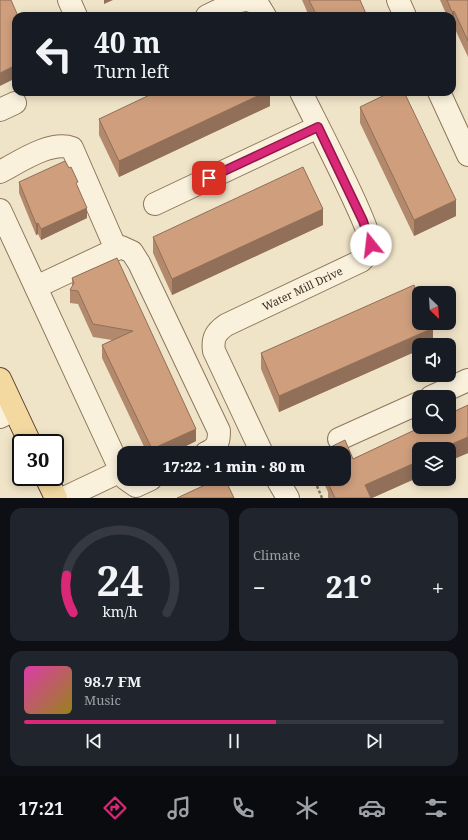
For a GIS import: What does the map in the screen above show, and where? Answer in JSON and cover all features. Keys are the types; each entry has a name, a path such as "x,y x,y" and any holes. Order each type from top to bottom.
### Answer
{"main road":[{"path":"0,379 7,413 23,434"},
{"path":"50,486 56,498"}],"street":[{"path":"69,0 74,12"},
{"path":"215,12 236,2 247,0 256,4 262,12"},
{"path":"398,0 403,12"},
{"name":"Water Mill Drive","path":"259,446 214,351 213,342 215,335 226,325 362,261 368,254 371,245 363,221 303,96"},
{"path":"441,96 468,155"},
{"path":"155,204 318,127"},
{"path":"0,172 53,146 64,145 72,148 116,249"},
{"path":"0,210 117,460"},
{"path":"36,287 121,247 132,252 139,263 220,432 219,442 216,446"},
{"path":"446,390 468,380"},
{"path":"339,439 412,406"},
{"path":"64,498 117,478"},
{"path":"281,486 288,498"}],"path":[{"path":"317,486 322,498"}],"building":[{"path":"0,0 11,0 16,12 12,12 12,67 0,73"},
{"path":"309,0 360,0 365,12 315,12"},
{"path":"447,0 468,0 468,41 456,15 456,12 452,12"},
{"path":"148,96 257,96 119,161 99,119"},
{"path":"383,96 406,96 456,200 414,220 360,107"},
{"path":"65,161 69,168 71,167 87,208 41,229 38,223 36,224 19,182"},
{"path":"303,167 323,209 172,279 153,237"},
{"path":"117,258 196,429 159,446 151,446 102,345 133,331 93,324 78,291 70,290 74,283 72,278"},
{"path":"414,285 412,286 412,330 428,330 279,396 261,353"},
{"path":"468,405 468,437 456,442 412,442 412,464 365,485 371,498 335,498 329,486 351,486 351,454 353,459 412,431 412,434 456,434 456,411"},
{"path":"345,440 348,446 333,446"},
{"path":"203,486 228,486 234,498 177,498"}],"route":[{"path":"209,178 318,127 363,221 371,245"}]}
